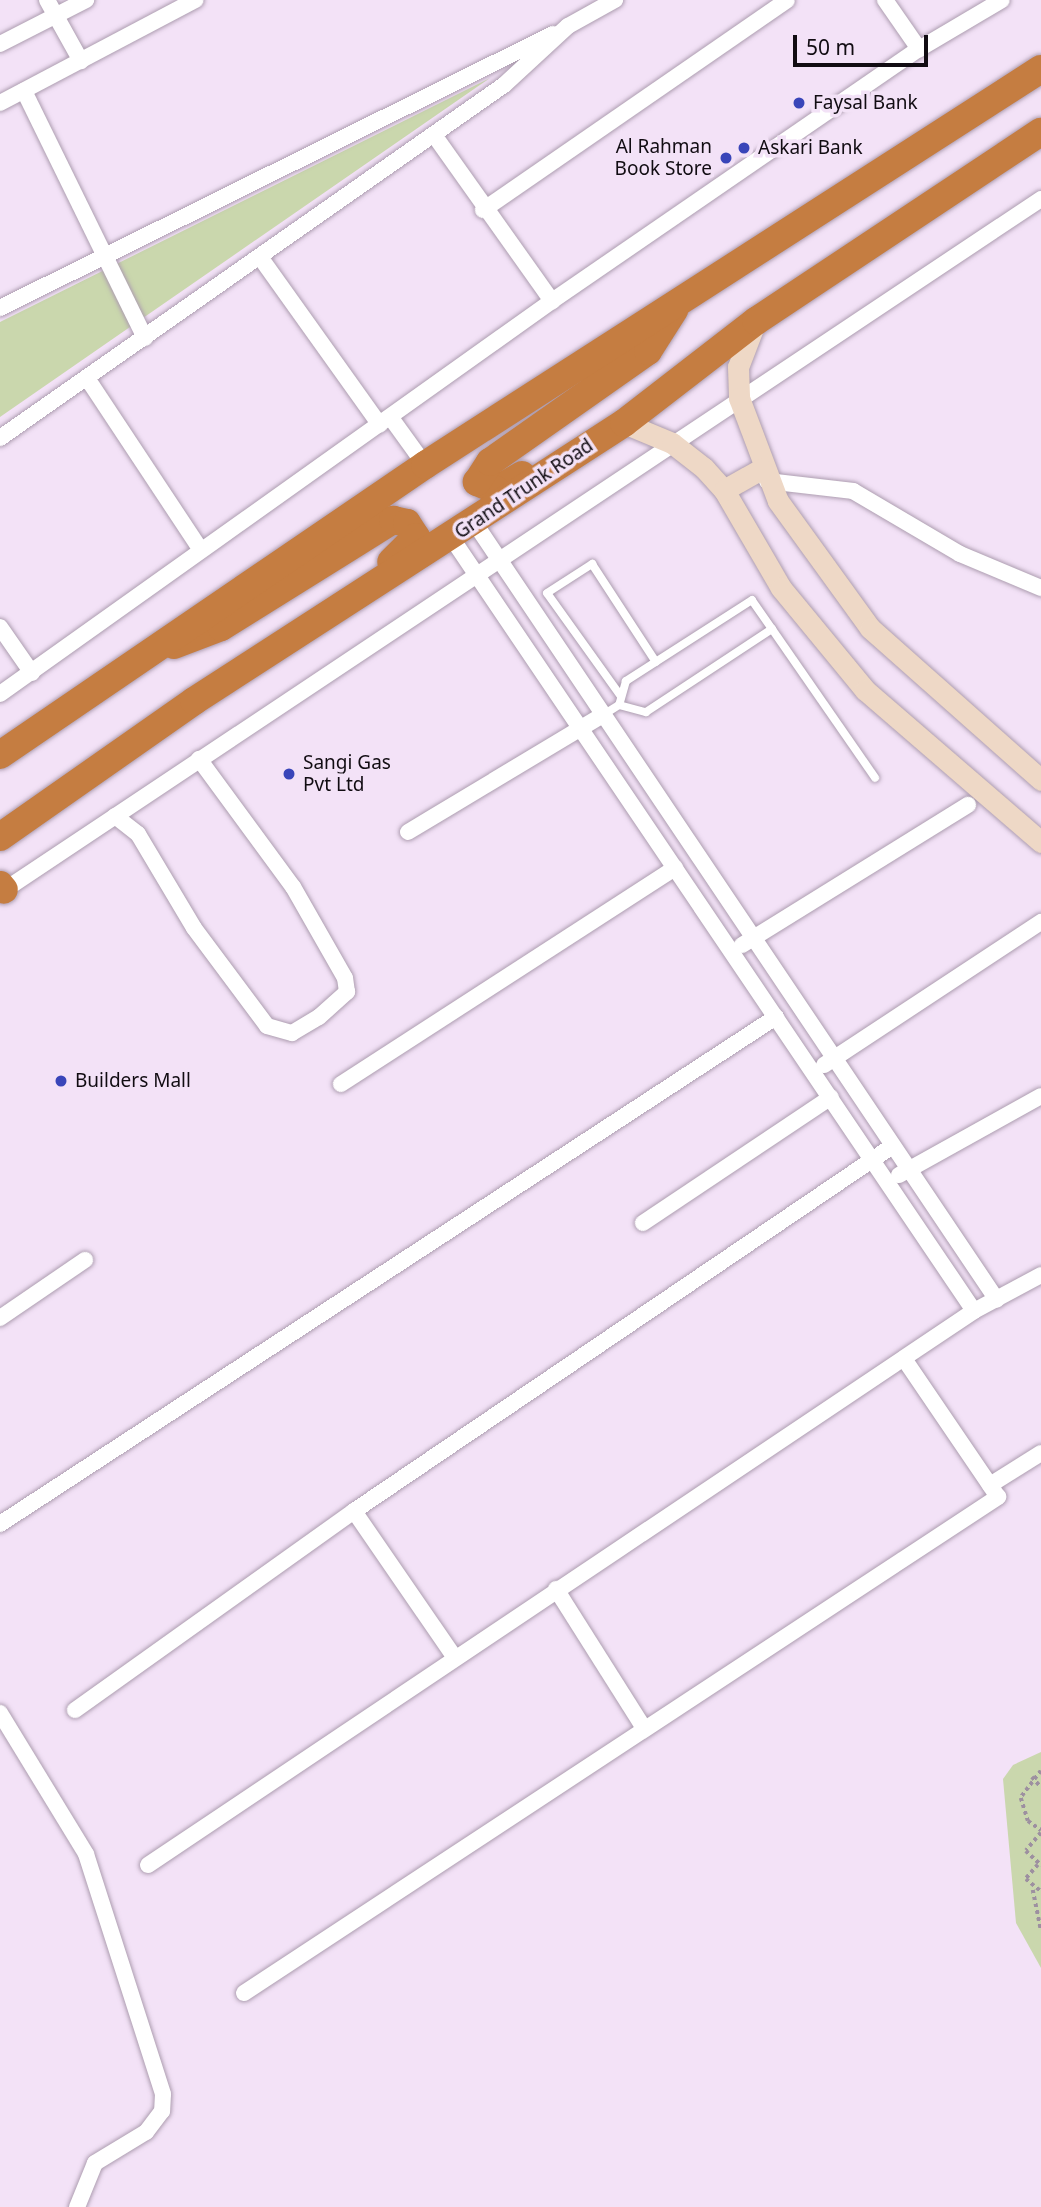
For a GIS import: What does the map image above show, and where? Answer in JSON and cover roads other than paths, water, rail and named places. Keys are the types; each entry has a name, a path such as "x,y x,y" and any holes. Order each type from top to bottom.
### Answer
{"highway":[{"path":"0,755 144,651 425,465 1041,69"},
{"name":"Grand Trunk Road","path":"0,837 194,701 463,530 624,423 756,321 1041,132"},
{"path":"679,303 648,351 481,468 477,482 496,490 710,355"},
{"path":"144,651 221,627 393,520 414,529 410,548 249,650 194,701"}],"street":[{"path":"47,0 59,14 81,61"},
{"path":"0,44 86,0"},
{"path":"0,103 195,0"},
{"path":"0,308 102,254 568,26 615,0"},
{"path":"483,210 787,0"},
{"path":"886,0 919,49"},
{"path":"0,694 200,549 385,422 552,301 919,49 1002,0"},
{"path":"0,438 504,85 568,26"},
{"path":"24,91 145,338"},
{"path":"434,135 483,210 552,301"},
{"path":"1,889 115,816 475,573 1041,200"},
{"path":"260,257 385,422 425,465"},
{"path":"756,321 738,367 739,398 764,475 870,628 1041,780"},
{"path":"87,378 200,549"},
{"path":"624,423 672,443 724,490 781,588 865,690 1041,842"},
{"path":"724,490 764,475 853,491 960,554 1041,588"},
{"path":"463,530 500,557 832,1060 997,1300"},
{"path":"463,530 475,573 888,1180 974,1311"},
{"path":"0,627 32,673"},
{"path":"408,832 603,715"},
{"path":"115,816 138,834 194,928 267,1026 292,1033 320,1017 347,992 345,978 293,887 199,759"},
{"path":"731,951 968,805"},
{"path":"341,1084 675,868"},
{"path":"813,1071 1041,922"},
{"path":"0,1524 776,1017"},
{"path":"888,1180 1041,1096"},
{"path":"643,1223 831,1097"},
{"path":"75,1710 354,1511 872,1157 891,1147"},
{"path":"0,1318 85,1260"},
{"path":"148,1865 556,1589 905,1360 974,1311 1041,1275"},
{"path":"244,1993 998,1497 905,1360"},
{"path":"990,1485 1041,1453"},
{"path":"354,1511 455,1658"},
{"path":"556,1589 644,1728"},
{"path":"0,1713 86,1853 163,2094 162,2111 146,2132 95,2163 77,2207"}],"lane":[{"path":"620,695 547,593 592,564 656,662"},
{"path":"619,705 626,681 752,600 875,778"},
{"path":"603,715 619,705 646,712 772,629"}],"place":[{"name":"Faysal Bank","path":"799,103"},
{"name":"Askari Bank","path":"744,148"},
{"name":"Al Rahman Book Store","path":"726,158"},
{"name":"Sangi Gas Pvt Ltd","path":"289,774"},
{"name":"Builders Mall","path":"61,1081"}]}
